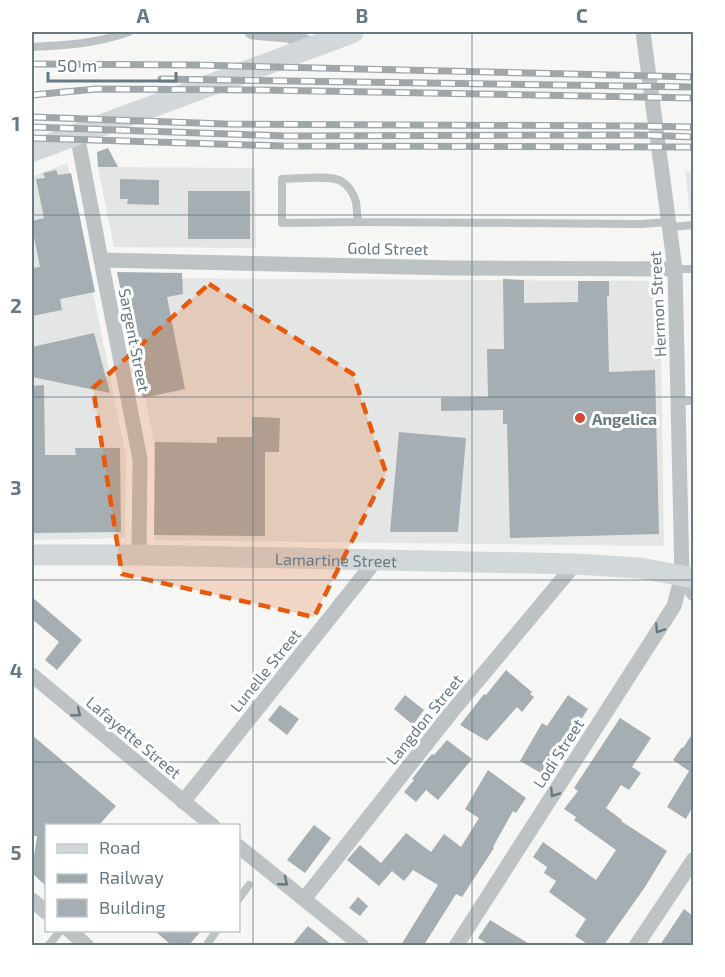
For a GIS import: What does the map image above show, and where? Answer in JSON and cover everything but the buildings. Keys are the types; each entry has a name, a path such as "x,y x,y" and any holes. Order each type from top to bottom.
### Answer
{"main road":[{"path":"32,151 353,32"}],"street":[{"path":"252,32 288,35 315,46"},
{"name":"Hermon Street","path":"643,32 675,269 686,401 690,583"},
{"name":"Sargent Street","path":"77,134 140,459 139,555"},
{"name":"Gold Street","path":"100,260 452,268 675,269"},
{"name":"Lamartine Street","path":"32,555 575,564 640,568 690,583"},
{"name":"Lunelle Street","path":"183,802 376,560"},
{"name":"Langdon Street","path":"305,898 450,714 575,564"},
{"name":"Lodi Street","path":"456,945 690,583"},
{"name":"Lafayette Street","path":"32,675 212,824"},
{"path":"240,848 362,945"},
{"path":"636,945 693,859"},
{"path":"32,900 45,911"},
{"path":"71,932 87,945"}],"lane":[{"path":"32,47 81,44 129,32"},
{"path":"358,222 353,194 339,180 328,178 282,179 282,223 693,225"},
{"path":"675,269 693,269"},
{"path":"240,897 249,885"},
{"path":"48,945 59,932"},
{"path":"206,945 216,932"}],"highlighted area":[{"path":"209,284 353,374 386,473 314,617 122,574 93,388"}],"shaded area":[{"path":"67,163 126,456 125,538 32,540 32,177"},
{"path":"98,167 255,168 256,248 114,247"},
{"path":"685,171 693,172 693,236"},
{"path":"121,278 660,281 664,546 155,540 154,442"}],"railway":[{"path":"32,64 195,65 694,77"},
{"path":"161,79 694,87"},
{"path":"32,95 96,89 694,98"},
{"path":"32,117 225,124 694,127"},
{"path":"32,127 286,136 639,135 694,137"},
{"path":"32,138 283,146 694,147"}],"place":[{"name":"Angelica","path":"580,418"}]}
